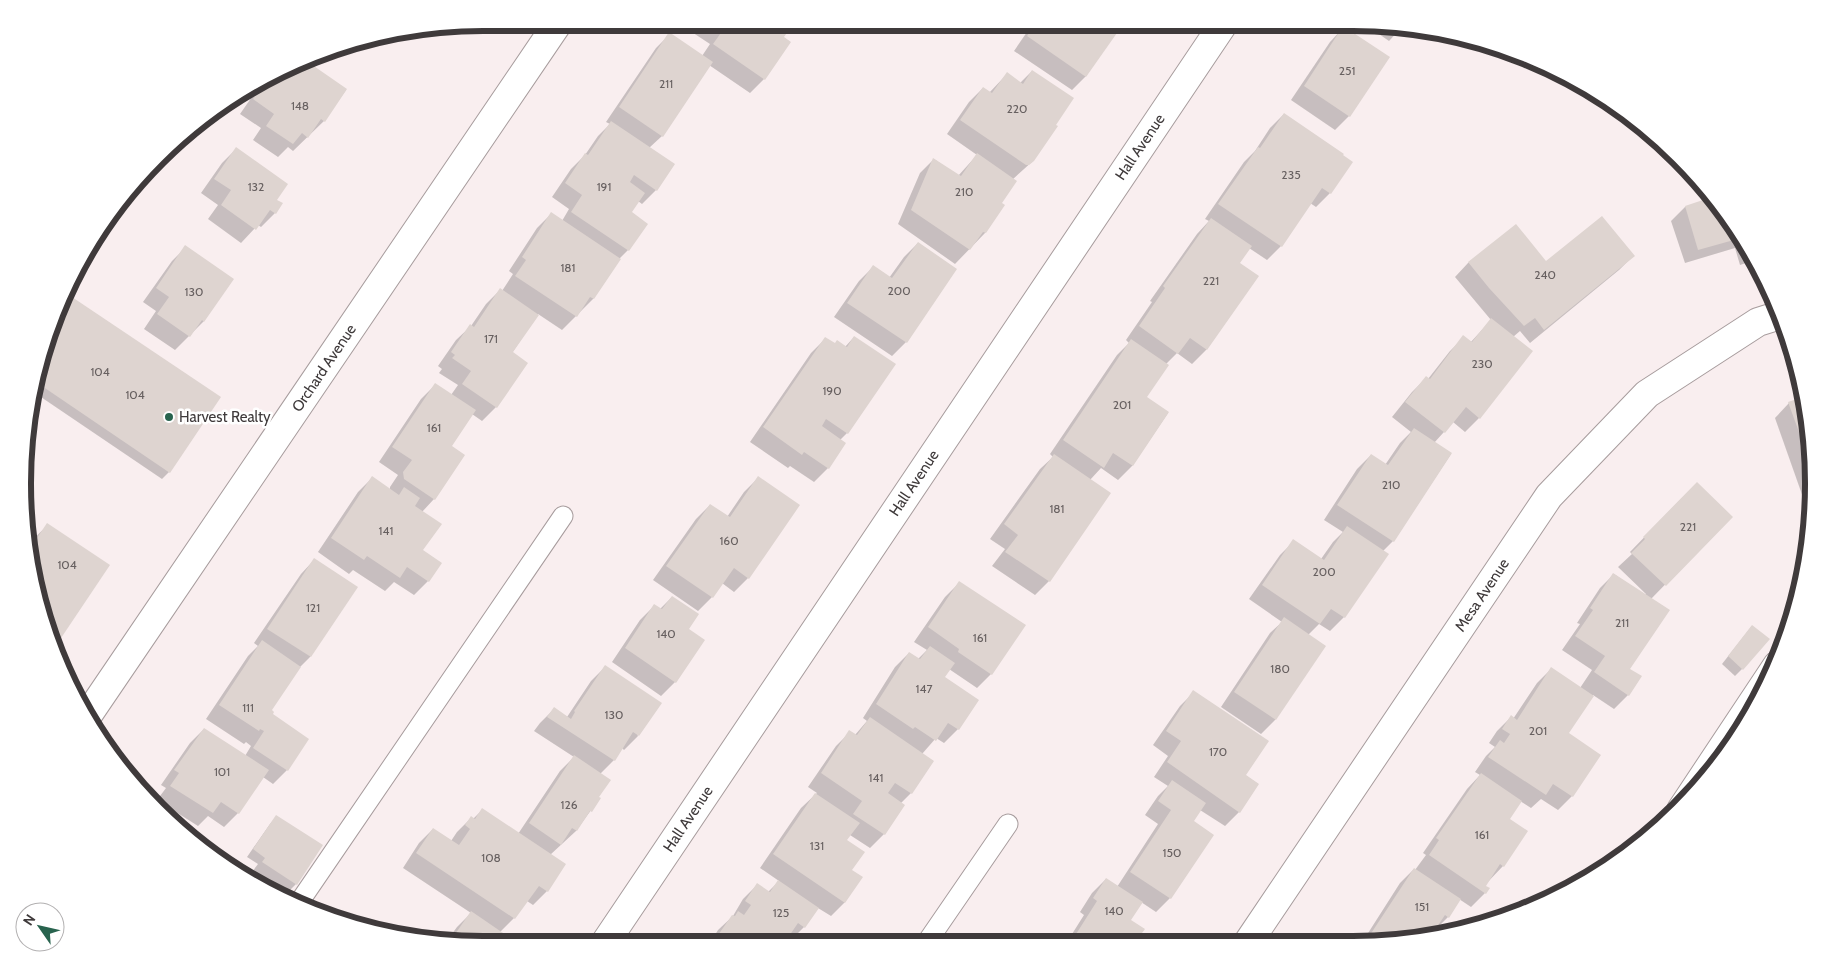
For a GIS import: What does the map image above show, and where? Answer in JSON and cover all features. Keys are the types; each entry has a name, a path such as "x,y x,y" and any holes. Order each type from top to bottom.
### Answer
{"street":[{"name":"Orchard Avenue","path":"92,709 553,31"},
{"name":"Hall Avenue","path":"609,936 1219,31"},
{"name":"Mesa Avenue","path":"1252,936 1549,496 1648,394 1758,322 1773,318"}],"lane":[{"path":"302,898 563,516"},
{"path":"1701,771 1752,695"},
{"path":"931,936 1008,824"}],"building":[{"path":"722,31 788,31 784,37 791,42 765,80 713,44"},
{"path":"1030,31 1118,31 1086,77 1027,36"},
{"path":"1340,31 1351,31 1390,57 1350,117 1304,86"},
{"path":"669,32 713,62 663,137 619,107"},
{"path":"312,65 347,89 325,122 321,119 308,138 302,133 293,144 266,126 274,114 253,99 259,91"},
{"path":"1032,70 1074,98 1056,125 1058,126 1034,161 1026,165 960,120 983,87 992,93 1007,72 1023,84"},
{"path":"1284,113 1353,162 1331,194 1322,188 1282,247 1218,204"},
{"path":"611,121 675,164 657,191 634,175 630,182 645,193 632,212 648,224 629,251 571,212 582,195 565,183 585,153 588,155"},
{"path":"236,147 288,184 277,200 283,203 276,214 270,210 256,230 221,205 231,190 214,179"},
{"path":"977,153 1017,181 1002,203 1005,205 986,233 983,232 970,250 911,210 933,158 961,176"},
{"path":"1704,200 1734,240 1698,250 1685,206"},
{"path":"551,212 621,259 594,299 590,297 577,317 515,276 526,260 522,257"},
{"path":"1602,216 1635,256 1544,330 1535,318 1524,326 1468,262 1516,224 1546,261"},
{"path":"1211,218 1252,246 1240,263 1259,276 1207,350 1190,338 1178,354 1139,326 1165,288 1163,286"},
{"path":"918,242 957,269 907,343 847,303 873,265 892,278"},
{"path":"185,245 234,279 204,322 202,320 190,337 157,314 169,297 156,288"},
{"path":"500,288 539,315 513,352 528,363 497,408 462,384 471,371 452,358 455,355 451,352 470,324 474,327"},
{"path":"72,297 221,397 170,473 42,386 55,338"},
{"path":"1491,318 1533,351 1480,419 1466,407 1445,433 1405,402 1426,376 1430,379 1463,335 1472,342"},
{"path":"854,336 896,364 848,434 826,419 822,426 846,443 829,469 804,452 802,455 763,427 825,337 835,343 837,340 847,347"},
{"path":"1131,339 1169,365 1147,397 1169,412 1133,466 1113,453 1104,468 1063,440"},
{"path":"435,383 476,410 452,446 465,455 435,500 404,479 403,472 412,460 392,447"},
{"path":"1797,399 1803,443 1788,402"},
{"path":"1414,428 1452,453 1394,542 1337,505 1371,454 1388,465"},
{"path":"1054,454 1111,493 1050,582 1005,552 1018,535 1004,524"},
{"path":"372,476 399,495 404,487 420,498 415,506 442,524 423,550 442,563 429,582 407,567 400,578 367,556 364,560 331,538"},
{"path":"758,476 800,505 749,579 734,568 713,598 666,566 710,504 730,517"},
{"path":"1697,482 1733,517 1666,586 1631,553 1645,539 1643,537"},
{"path":"47,523 110,565 59,640 47,601 35,541"},
{"path":"1347,526 1389,554 1345,618 1331,609 1320,624 1262,585 1293,539 1324,560"},
{"path":"314,558 358,587 311,657 267,629"},
{"path":"1613,573 1670,610 1630,669 1642,676 1629,696 1594,672 1605,656 1575,636 1593,610 1590,608"},
{"path":"959,581 1026,625 992,675 958,652 959,649 928,627"},
{"path":"672,596 699,614 689,629 705,640 676,683 625,648 654,604 662,609"},
{"path":"1284,617 1326,646 1276,720 1234,692"},
{"path":"1752,625 1770,639 1743,670 1728,656"},
{"path":"262,640 301,667 272,710 273,714 309,739 288,771 253,748 264,731 260,729 259,731 219,705"},
{"path":"930,646 955,663 945,677 979,700 959,730 948,723 936,741 915,727 913,729 876,704 909,652 920,659"},
{"path":"605,665 662,703 639,736 633,732 615,761 547,717 554,707 571,719 574,711"},
{"path":"1551,667 1594,696 1569,733 1601,755 1573,797 1553,784 1546,795 1488,757 1500,740 1504,743 1510,734 1502,729 1511,715 1517,720"},
{"path":"1193,690 1269,741 1246,775 1259,784 1240,813 1167,762 1181,741 1166,731"},
{"path":"870,717 934,761 912,794 895,783 888,793 905,805 885,835 853,814 862,801 821,773 849,730 857,735"},
{"path":"204,728 269,770 239,814 221,802 213,813 170,786 179,773 174,770"},
{"path":"574,755 611,780 599,797 601,798 592,812 590,811 577,831 572,828 561,845 529,823"},
{"path":"1481,773 1522,801 1510,819 1528,831 1504,867 1500,864 1486,886 1490,888 1486,894 1429,855 1439,840 1436,838"},
{"path":"1172,780 1206,803 1194,821 1214,835 1171,899 1130,872 1171,810 1158,801"},
{"path":"815,793 860,823 847,840 865,852 852,870 863,877 845,903 773,854"},
{"path":"482,808 566,864 548,892 539,886 515,919 416,853 433,828 459,845 470,829 465,825 471,816 475,819"},
{"path":"276,815 323,845 297,885 262,862 265,858 253,849"},
{"path":"1414,868 1461,899 1449,918 1445,915 1436,928 1370,935"},
{"path":"1106,878 1143,902 1131,920 1145,929 1140,936 1075,936 1097,901 1093,898"},
{"path":"778,880 819,908 805,928 798,923 789,936 717,936 732,915 735,916 738,911 744,915 751,905 745,901 757,883 770,892"},
{"path":"471,911 506,935 505,936 454,935"}],"place":[{"name":"Harvest Realty","path":"169,417"}]}
